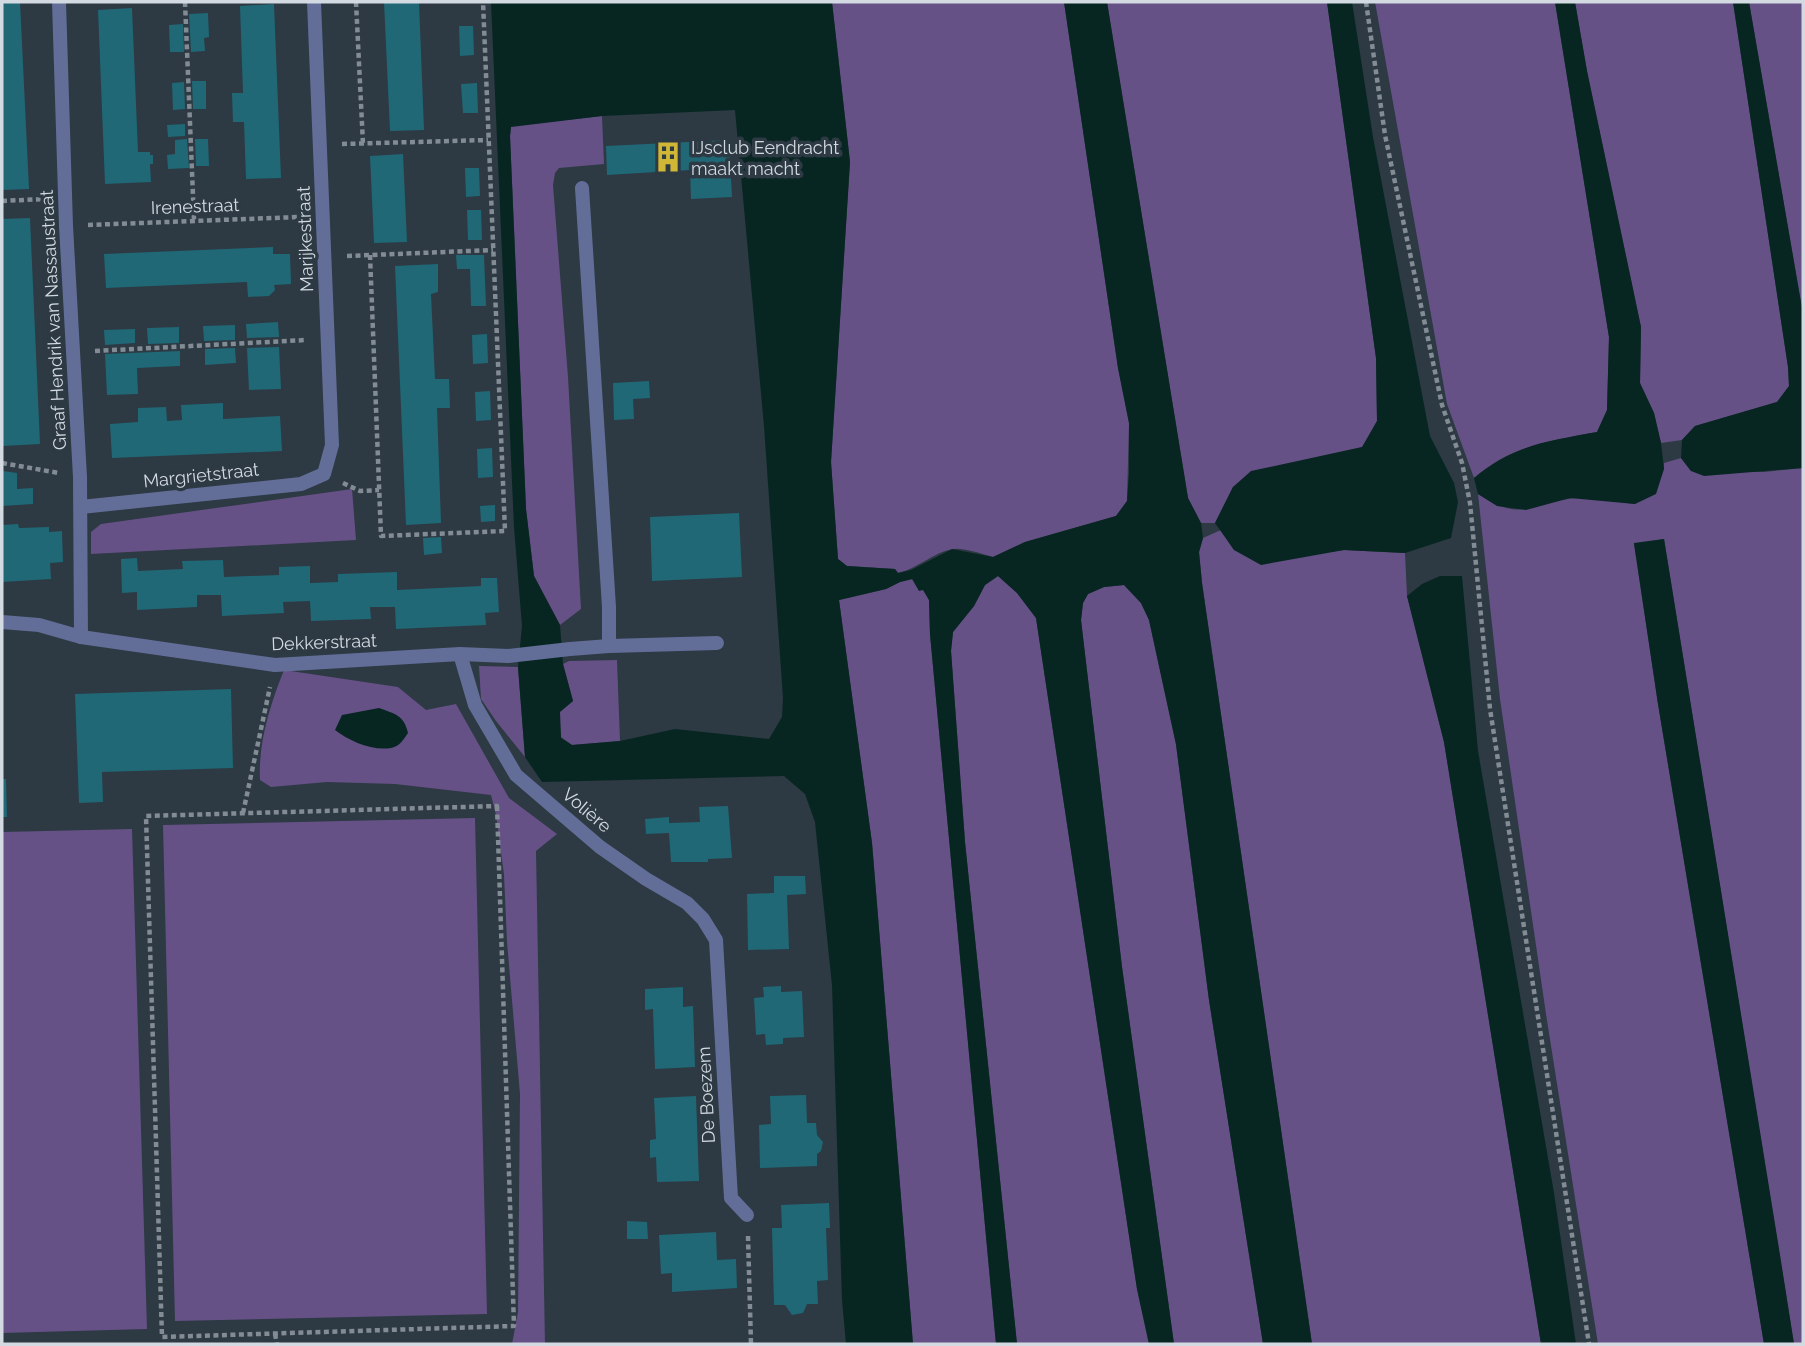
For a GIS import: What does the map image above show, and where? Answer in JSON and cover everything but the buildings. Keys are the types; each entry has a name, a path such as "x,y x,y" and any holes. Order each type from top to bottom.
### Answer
{"street":[{"name":"Graaf Hendrik van Nassaustraat","path":"59,2 66,226 80,477 81,637"},
{"name":"Marijkestraat","path":"314,2 332,445 324,474"},
{"path":"582,188 609,607 608,646"},
{"name":"Margrietstraat","path":"81,507 301,484 324,474"},
{"name":"Dekkerstraat","path":"2,622 39,625 81,637 275,665 460,654 508,656 608,646 717,643"},
{"name":"Volière","path":"460,654 475,705 516,775 600,847 687,903 703,919 716,940 718,967"},
{"name":"De Boezem","path":"718,967 732,1198 747,1214"}],"path":[{"path":"185,2 194,220"},
{"path":"356,2 363,144"},
{"path":"370,255 381,536 505,531 482,2"},
{"path":"1366,2 1388,149 1442,405 1462,463 1470,503 1490,709 1590,1344"},
{"path":"321,145 488,140"},
{"path":"2,201 65,198"},
{"name":"Irenestraat","path":"66,226 324,216"},
{"path":"325,257 493,250"},
{"path":"73,352 328,339"},
{"path":"2,463 80,477"},
{"path":"324,474 360,491 379,490"},
{"path":"243,813 275,665"},
{"path":"497,806 514,1326 162,1336 146,816 243,813 497,806"},
{"path":"747,1214 751,1344"},
{"path":"275,1334 277,1344"}],"shaded area":[{"path":"491,2 832,2 850,162 831,462 838,559 847,566 895,569 898,573 911,570 952,549 993,557 1025,542 1116,516 1127,501 1129,423 1118,368 1064,2 1107,2 1188,498 1201,523 1203,538 1199,552 1202,583 1312,1344 1263,1344 1209,1000 1176,744 1149,620 1141,603 1124,585 1104,587 1088,594 1083,603 1081,620 1122,967 1174,1344 1149,1344 1137,1289 1036,618 1017,593 998,576 985,585 974,606 953,632 951,651 965,842 1017,1344 996,1344 929,600 923,590 919,591 912,579 886,589 839,600 872,843 913,1344 846,1344 842,1300 832,985 815,822 805,794 784,776 542,782 525,757 518,667 522,626 514,527","holes":["735,110 764,426 783,698 782,717 769,739 675,729 620,741 572,745 561,738 560,712 573,701 563,664 560,625 534,576 526,509 511,127 602,116"]},
{"path":"832,2 1064,2 1118,368 1129,423 1127,501 1116,516 1025,542 993,557 960,549 944,551 898,573 895,569 847,566 838,559 831,462 850,162"},
{"path":"1107,2 1327,2 1376,358 1377,421 1363,447 1289,464 1233,487 1215,523 1201,523 1188,498"},
{"path":"1327,2 1352,2 1373,137 1430,436 1454,483 1458,502 1451,538 1405,553 1344,550 1261,565 1234,550 1215,523 1233,487 1251,471 1362,447 1377,421 1376,358"},
{"path":"1375,2 1555,2 1609,337 1607,410 1597,432 1517,451 1474,478 1447,404"},
{"path":"1555,2 1575,2 1641,327 1640,383 1654,413 1664,469 1656,494 1635,504 1570,498 1526,510 1497,506 1478,494 1474,478 1517,451 1597,432 1607,410 1609,337"},
{"path":"1575,2 1733,2 1789,386 1777,402 1695,426 1682,440 1661,443 1654,413 1640,383 1641,327"},
{"path":"1733,2 1749,2 1803,314 1803,468 1704,476 1691,471 1681,458 1682,440 1695,426 1777,402 1789,386"},
{"path":"1749,2 1803,2 1803,314"},
{"path":"602,116 604,164 559,168 555,173 553,185 568,377 581,609 560,625 534,576 526,509 510,136 511,126"},
{"path":"1681,458 1691,471 1764,472 1803,468 1803,1344 1794,1344 1664,539 1634,544 1764,1344 1598,1344 1500,699 1478,494 1514,509 1532,508 1576,498 1635,504 1664,469 1664,463"},
{"path":"352,489 356,540 91,554 91,532 101,524"},
{"path":"1221,530 1234,550 1309,555 1344,550 1405,553 1407,596 1444,742 1541,1344 1312,1344 1202,583 1199,552 1203,538"},
{"path":"1664,539 1794,1344 1764,1344 1658,704 1634,543"},
{"path":"998,576 1017,593 1036,618 1137,1289 1149,1344 1017,1344 965,842 951,651 953,632 974,606 985,585"},
{"path":"1440,576 1462,576 1478,751 1554,1193 1576,1344 1541,1344 1444,742 1407,596 1422,584"},
{"path":"913,579 929,600 996,1344 913,1344 872,843 839,600 886,589"},
{"path":"1124,585 1141,603 1149,620 1176,745 1209,1000 1263,1344 1174,1344 1122,967 1081,620 1083,603 1088,594 1104,587"},
{"path":"617,660 620,741 572,745 561,737 559,712 573,701 563,664 569,661"},
{"path":"479,666 518,667 525,757 481,699"},
{"path":"284,670 398,687 426,710 456,704 509,798 557,834 536,851 545,1344 512,1344 518,1312 520,1094 504,875 491,795 395,784 327,782 271,787 260,780 261,752 270,710"},
{"path":"379,708 398,716 404,722 408,733 396,746 384,749 369,747 335,730 342,715"},
{"path":"475,818 487,1314 175,1321 163,825"},
{"path":"132,829 147,1329 2,1333 2,832"}],"place":[{"name":"IJsclub Eendracht maakt macht","path":"668,157"}]}
